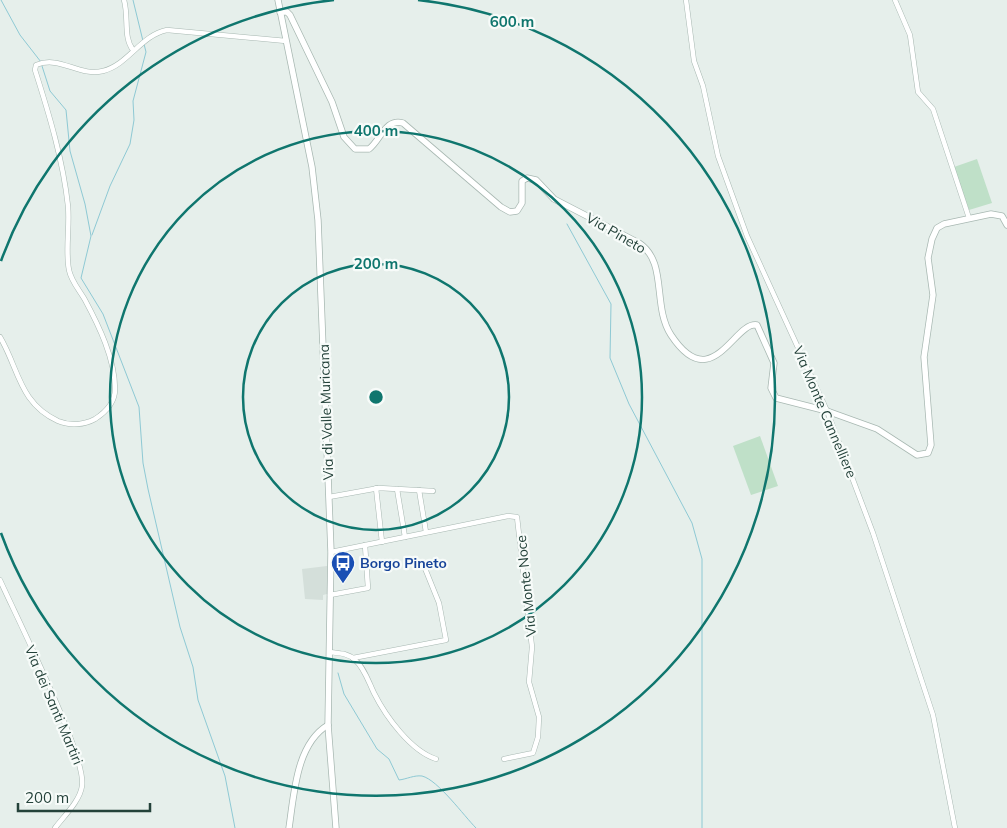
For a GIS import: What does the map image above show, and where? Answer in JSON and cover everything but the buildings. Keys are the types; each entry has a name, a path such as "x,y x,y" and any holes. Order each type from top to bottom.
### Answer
{"street":[{"path":"124,0 128,18 127,38 133,50"},
{"name":"Via di Valle Muricana","path":"278,0 317,200 331,552 328,725 336,828"},
{"name":"Via Monte Cannelliere","path":"686,0 694,61 722,169 749,242 827,411 873,533 925,689 938,738 955,828"},
{"path":"895,0 910,35 918,92 933,109 969,218"},
{"name":"Via Pineto","path":"280,12 287,12 290,16 332,102 342,133 351,146 360,151 369,149 389,125 395,122 403,124 501,207 512,212 518,211 521,207 522,181 528,178 536,180 554,199 639,243 648,250 656,266 659,303 664,320 672,336 686,351 698,358 710,358 726,348 748,326 757,324 774,363 771,388 773,394 782,401 827,411 881,430 914,453 923,455 928,452 931,443 924,357 933,289 928,256 938,227 969,218 996,214 1003,217 1007,225"},
{"path":"0,337 30,400 48,415 68,424 84,423 97,418 112,402 115,392 114,378 104,341 69,270 68,209 64,180 45,102 34,69 38,64 51,62 65,64 88,72 99,72 114,67 154,34 167,30 286,41"},
{"path":"329,497 376,488 433,491"},
{"path":"376,488 382,542"},
{"path":"397,488 405,537"},
{"path":"419,490 426,532"},
{"name":"Via Monte Noce","path":"331,552 512,515 518,519 532,647 529,679 538,710 539,727 537,745 533,753 504,759"},
{"path":"330,595 364,591 368,588 365,545"},
{"path":"330,652 353,658 446,640 439,603 424,566"},
{"name":"Via dei Santi Martiri","path":"0,580 50,692 82,771 80,793 55,828"},
{"path":"353,658 358,663 375,697 406,739 422,754 436,758"},
{"path":"289,828 300,764 316,736 328,725"}],"shaded area":[{"path":"327,566 327,594 323,595 323,600 305,599 302,569"}],"green space":[{"path":"977,159 992,203 969,210 954,167"},
{"path":"760,436 778,486 751,495 733,446"}],"waterway":[{"path":"1,0 20,35 41,62"},
{"path":"133,0 143,41"},
{"path":"92,235 110,186 130,144 134,120 133,101 146,52 144,44"},
{"path":"42,66 50,91 66,110 70,151 85,204 91,236 81,278 103,314 139,407 143,463 148,489 180,627 193,667 198,700 225,776 235,828"},
{"path":"567,224 611,304 610,358 629,404 692,523 702,559 702,828"},
{"path":"338,673 344,694 377,749 389,759 399,780 419,776 428,779 443,791 476,828"}],"place":[{"name":"Borgo Pineto","path":"343,584"}]}
